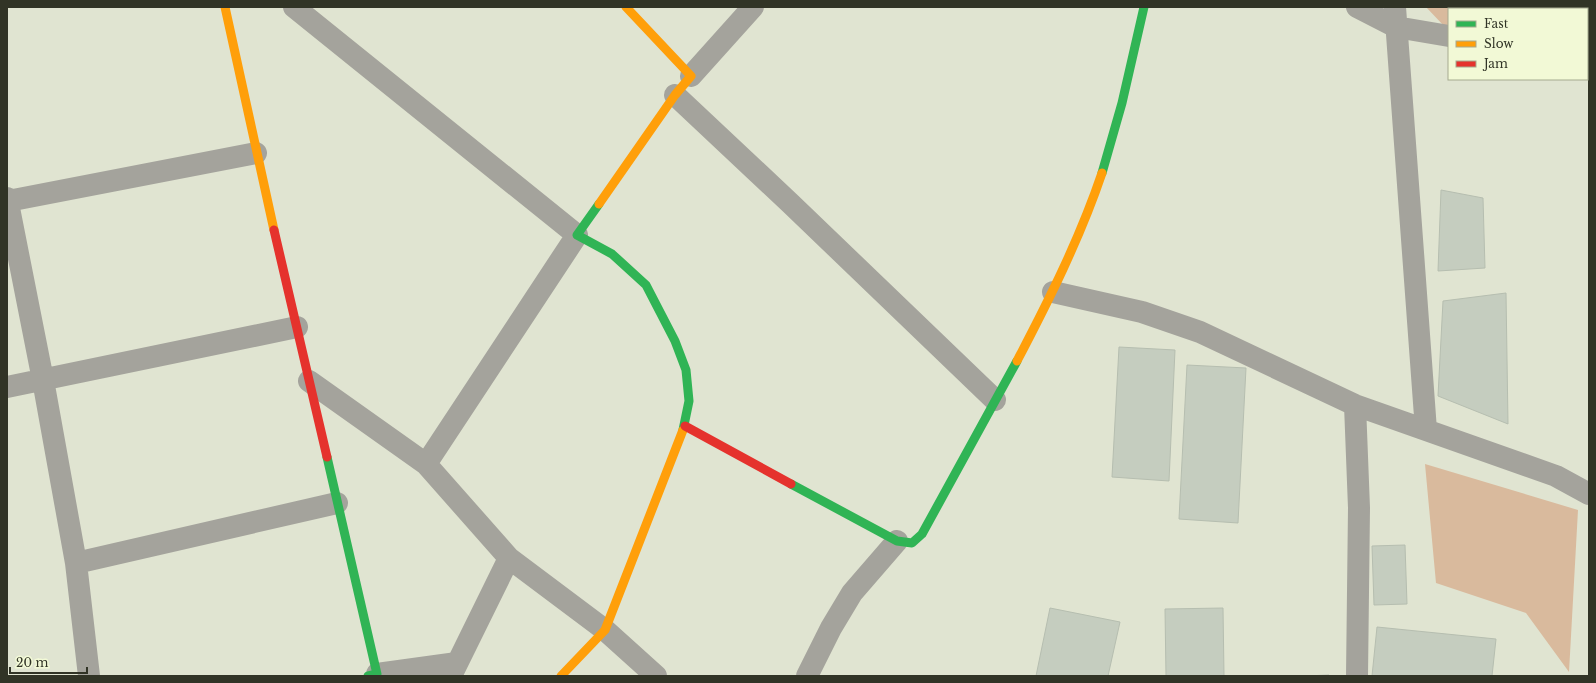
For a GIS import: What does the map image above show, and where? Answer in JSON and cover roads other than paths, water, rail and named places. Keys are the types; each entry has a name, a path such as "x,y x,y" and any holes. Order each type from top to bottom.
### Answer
{"street":[{"path":"225,7 256,153 337,503 372,675 454,670 509,558"},
{"path":"294,7 577,235 612,254 646,285 675,341 686,370 689,401 685,426 605,630 561,676"},
{"path":"626,7 691,76"},
{"path":"426,464 577,235 675,95 753,7"},
{"path":"685,426 897,541 912,543 922,534 1053,292 1093,197 1109,153 1144,7"},
{"path":"1357,7 1396,17 1448,36"},
{"path":"1396,17 1426,430"},
{"path":"675,95 995,400"},
{"path":"89,676 76,563 43,380 7,199 256,153"},
{"path":"1053,292 1142,312 1200,332 1355,405 1556,476 1589,494"},
{"path":"7,387 297,327"},
{"path":"309,381 426,464 509,558 605,630 656,676"},
{"path":"1355,405 1359,508 1357,676"},
{"path":"76,563 337,503"},
{"path":"807,676 831,628 852,593 897,541"}]}
